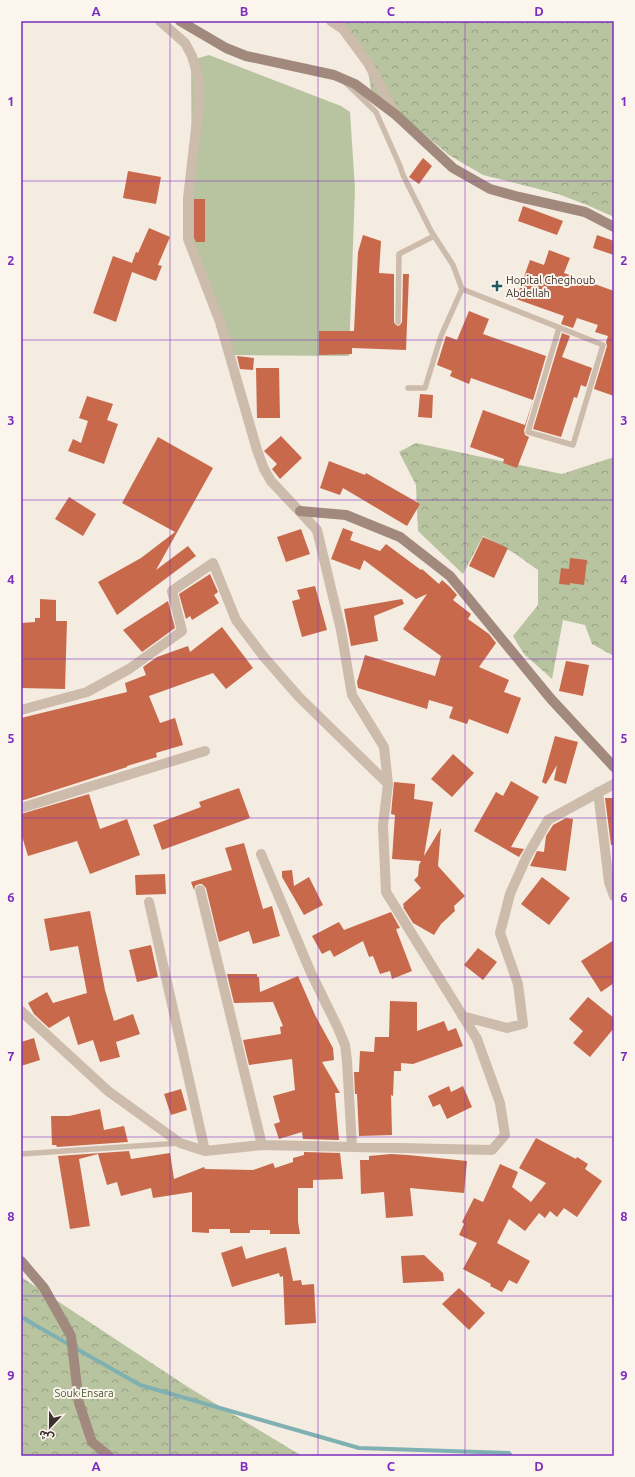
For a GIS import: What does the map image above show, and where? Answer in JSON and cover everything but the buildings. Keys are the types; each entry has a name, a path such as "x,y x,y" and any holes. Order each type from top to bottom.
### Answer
{"street":[{"path":"21,1011 108,1091 180,1143 205,1150 262,1145 492,1150 505,1135 500,1103 477,1039 386,892 383,825 388,784 384,748 352,695 341,630 317,530 271,481 264,469 257,450 220,322 188,239 188,198 199,103 198,77 192,56 185,43 160,21"},
{"path":"180,21 226,48 246,56 334,75 355,84 396,115 453,168 490,189 585,212 614,227"},
{"path":"331,21 343,29 368,63 396,115"},
{"path":"300,511 346,515 400,537 450,576 551,699 614,767"},
{"path":"21,710 87,692 129,669 182,631 172,591 213,563 236,620 264,658 299,697 388,784"},
{"path":"21,808 205,751"},
{"path":"462,1016 507,1028 523,1024 518,984 500,933 510,894 527,856 548,820 614,784"},
{"path":"598,792 609,882 614,896"},
{"path":"261,854 311,973 345,1045 352,1146"},
{"path":"200,890 262,1145"},
{"path":"149,902 205,1150"},
{"path":"21,1261 44,1288 71,1336 79,1403 92,1442 109,1456"}],"lane":[{"path":"341,78 376,112 403,176 434,236 453,265 462,289 441,336 425,388 408,388"},
{"path":"398,322 399,254 434,236"},
{"path":"462,289 603,345 573,445 528,432 559,328"},
{"path":"21,1154 180,1143"}],"green space":[{"path":"339,21 614,21 614,217 558,194 483,175 449,155 371,90 366,58"},
{"path":"209,55 341,106 350,112 355,189 349,356 231,355 190,236 192,195 191,60"},
{"path":"416,443 562,474 614,457 614,656 592,644 585,625 563,620 552,679 524,654 513,636 538,605 538,570 514,553 483,536 463,574 418,531 416,485 399,452"},
{"name":"Souk Ensara","path":"21,1277 188,1387 302,1456 21,1456"}],"waterway":[{"path":"21,1317 140,1385 359,1448 509,1453 511,1456"}],"place":[{"name":"Hopital Cheghoub Abdellah","path":"497,286"}]}
